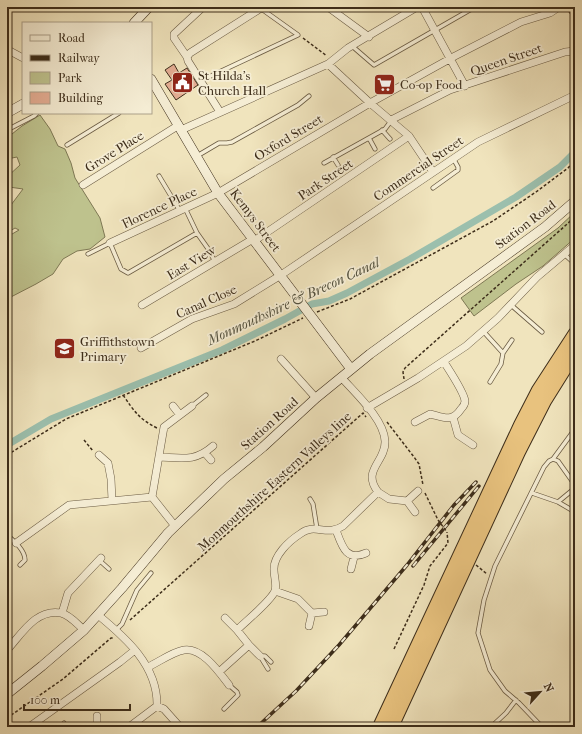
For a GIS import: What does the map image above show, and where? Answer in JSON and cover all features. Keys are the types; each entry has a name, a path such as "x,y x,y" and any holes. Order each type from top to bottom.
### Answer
{"highway":[{"path":"379,727 520,425 538,390 575,334"},
{"path":"392,727 516,458 545,401 575,353"}],"street":[{"path":"135,22 149,7"},
{"path":"203,7 174,34 174,38 220,112"},
{"name":"Grove Place","path":"83,185 180,128 220,112 330,62 352,46 417,7"},
{"path":"422,7 465,86"},
{"name":"Oxford Street","path":"218,193 370,103 450,59 521,22 550,13 560,7"},
{"path":"332,8 369,37"},
{"path":"187,57 190,53 256,9"},
{"path":"7,48 22,57"},
{"name":"Queen Street","path":"391,120 450,90 565,52 575,51"},
{"path":"330,62 370,103 409,136 433,172"},
{"name":"Kemys Street","path":"154,91 180,128 218,193 351,369"},
{"name":"Commercial Street","path":"281,275 478,142 575,94"},
{"path":"7,112 22,104"},
{"name":"Park Street","path":"253,240 409,136"},
{"name":"Florence Place","path":"110,243 218,193"},
{"name":"Station Road","path":"7,694 84,630 98,616 175,526 316,398 351,369 545,227 575,201"},
{"name":"East View","path":"142,305 253,240"},
{"path":"368,408 444,362 498,318 537,277 575,245"},
{"name":"Canal Close","path":"141,348 192,319 234,304 281,275"},
{"path":"281,359 316,398"},
{"path":"415,422 430,414 445,418 453,417 464,404 464,399 444,362"},
{"path":"341,377 380,420 385,440 382,456 375,466 372,478 374,487 378,492 389,499 408,501"},
{"path":"173,406 180,415"},
{"path":"175,526 152,497 164,427 192,406"},
{"path":"453,417 458,435 473,444"},
{"path":"159,458 192,459 205,453 213,446"},
{"path":"205,453 210,460"},
{"path":"99,455 111,461 112,500"},
{"path":"408,501 418,491"},
{"path":"236,630 270,598 275,591 276,583 274,566 276,558 281,551 299,534 306,530 312,528 329,531 336,530 343,526 378,492"},
{"path":"16,543 69,505 152,497"},
{"path":"408,501 415,512"},
{"path":"336,530 347,552 354,557 366,553"},
{"path":"351,569 354,557"},
{"path":"62,613 68,594 100,559"},
{"path":"275,591 298,599 312,613 324,612"},
{"path":"7,650 30,623 36,619 54,613 62,613 84,630"},
{"path":"309,626 312,613"},
{"path":"98,616 122,635 148,668 155,686 157,706"},
{"path":"225,618 260,656"},
{"path":"219,672 249,645"},
{"path":"29,727 135,650"},
{"path":"148,668 177,652 192,650 201,653 229,684"},
{"path":"129,727 157,706"},
{"path":"157,706 164,709 180,727"},
{"path":"97,716 97,727"}],"lane":[{"path":"352,46 374,65 475,7"},
{"path":"200,81 298,35 263,10 256,9"},
{"path":"197,156 219,143 232,142 298,105 309,96"},
{"path":"7,130 36,114"},
{"path":"67,146 117,114"},
{"path":"324,163 382,130 391,120"},
{"path":"382,130 390,139"},
{"path":"369,138 375,149"},
{"path":"333,157 338,165"},
{"path":"433,188 458,170 453,158"},
{"path":"159,176 209,250 215,262"},
{"path":"88,254 110,243 121,269 128,273 197,233"},
{"path":"564,254 575,264"},
{"path":"510,305 542,332"},
{"path":"483,331 503,353"},
{"path":"490,382 501,364 503,353 512,340"},
{"path":"192,406 206,396"},
{"path":"542,727 505,690 490,670 478,633 484,600 495,566 544,467 553,459 575,429"},
{"path":"553,459 558,461 575,485"},
{"path":"558,502 575,488"},
{"path":"532,493 558,502 575,512"},
{"path":"310,499 313,504 317,529"},
{"path":"7,534 16,543 25,558 20,565"},
{"path":"100,559 109,569"},
{"path":"116,630 122,624 137,590 151,573"},
{"path":"260,656 265,656 271,662"},
{"path":"260,656 268,669"},
{"path":"224,709 238,695 229,684"},
{"path":"491,727 506,713 516,700"},
{"path":"64,723 67,727"}],"path":[{"path":"298,35 324,53 330,62"},
{"path":"7,455 66,419 254,341 310,314 350,299 493,221 552,180 568,168 575,160"},
{"path":"408,384 404,380 402,372 405,368 575,217"},
{"path":"123,395 144,422 158,429 164,430"},
{"name":"Monmouthshire Eastern Valleys line","path":"128,623 363,414 373,425 380,420"},
{"path":"380,420 414,457 418,464 424,491 438,520 447,532 448,543 430,566 424,585 394,649"},
{"path":"84,440 94,453 99,455"},
{"path":"476,565 491,577"},
{"path":"7,718 63,679 111,638 118,639 122,635"}],"green space":[{"path":"40,115 50,129 58,146 65,149 75,178 100,218 105,237 90,249 77,251 63,259 53,274 7,299 7,237 19,230 15,228 7,233 7,217 11,214 8,209 23,189 9,187 7,182 7,177 20,165 17,157 7,159 7,138 22,126"},
{"path":"575,212 575,238 543,266 516,284 474,316 461,298 558,228"}],"building":[{"path":"565,7 575,7 575,14 572,16"},
{"name":"St Hilda's Church Hall","path":"174,64 179,73 187,68 198,85 176,100 165,84 172,80 165,70"},
{"path":"7,460 10,463 8,465 11,471 7,473"}],"waterway":[{"name":"Monmouthshire & Brecon Canal","path":"7,445 51,419 222,350 312,304 329,301 347,293 410,259 516,197 560,167 575,152"}],"railway":[{"path":"257,727 296,691 339,645 407,565 454,505 476,482"},
{"path":"413,566 479,486"}],"place":[{"name":"St Hilda's Church Hall","path":"182,82"},
{"name":"Co-op Food","path":"385,84"},
{"name":"Griffithstown Primary","path":"64,348"}]}
